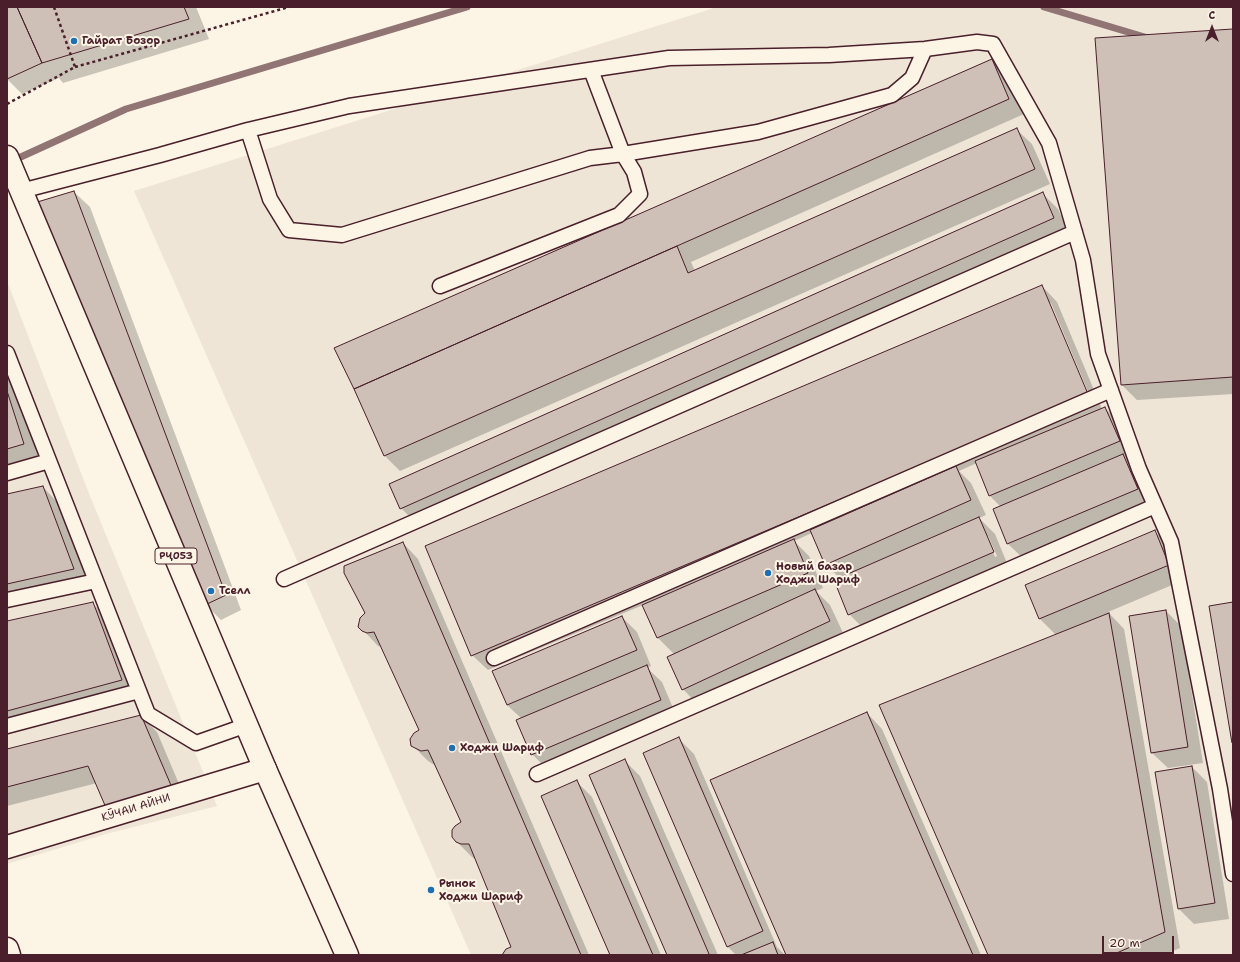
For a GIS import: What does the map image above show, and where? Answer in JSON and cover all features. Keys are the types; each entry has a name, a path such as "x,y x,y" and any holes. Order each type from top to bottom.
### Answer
{"main road":[{"name":"РҶ053","path":"7,156 266,769 347,955"},
{"name":"КӮЧАИ АЙНИ","path":"7,848 266,769"},
{"path":"7,949 9,955"}],"lane":[{"path":"21,191 160,155 248,130 350,106 669,58 829,55 925,49 977,42 993,44 1049,143 1083,260 1098,354 1139,469 1171,542 1220,789 1233,874"},
{"path":"248,130 270,199 289,230 342,235 590,158 758,132 892,95 912,78 925,49"},
{"path":"440,286 619,215 640,194 634,172 623,154 592,70"},
{"path":"284,579 1075,232"},
{"path":"7,353 148,714 196,743 247,724"},
{"path":"494,658 1111,390"},
{"path":"7,473 49,461"},
{"path":"537,774 1155,506"},
{"path":"7,600 96,581"},
{"path":"7,726 139,691"}],"path":[{"path":"54,7 75,67"},
{"path":"7,104 75,67 289,7"}],"shaded area":[{"name":"Новый базар Ходжи Шариф","path":"717,7 1233,7 1233,955 471,955 134,191"},
{"path":"7,281 88,491 217,806 106,834 7,864"}],"building":[{"path":"7,7 17,7 42,63 7,79"},
{"name":"Гайрат Бозор","path":"17,7 184,7 189,19 42,63"},
{"path":"1233,29 1233,377 1121,385 1095,38"},
{"path":"992,59 1009,99 354,389 334,348"},
{"path":"1017,128 1035,169 384,456 354,389 677,246 688,273"},
{"path":"74,191 226,595 205,605 34,203"},
{"path":"1043,192 1054,218 400,509 389,484"},
{"path":"1042,285 1088,394 471,656 425,546"},
{"path":"7,391 24,444 7,449"},
{"path":"1105,407 1120,441 989,496 975,461"},
{"path":"1123,454 1138,489 1007,544 993,509"},
{"path":"956,466 971,500 825,565 810,530"},
{"path":"43,486 74,569 7,584 7,494"},
{"path":"979,517 994,552 848,615 834,580"},
{"path":"1155,530 1169,565 1039,619 1025,585"},
{"path":"794,539 808,573 657,638 642,605"},
{"name":"Ходжи Шариф","path":"403,542 581,955 502,955 506,949 511,947 469,844 461,844 456,842 452,837 452,830 461,822 428,750 421,751 411,746 410,739 414,733 419,730 374,632 367,633 358,627 360,618 365,613 344,573 344,566"},
{"path":"815,589 830,621 682,690 667,657"},
{"path":"93,602 122,680 7,711 7,621"},
{"path":"1233,602 1233,743 1232,743 1209,606"},
{"path":"1166,610 1188,747 1151,753 1129,616"},
{"path":"1109,613 1165,932 1112,955 988,955 879,705"},
{"path":"622,616 637,650 507,705 492,671"},
{"path":"647,665 661,700 531,755 516,720"},
{"path":"867,712 973,955 786,955 710,780"},
{"path":"141,715 173,790 107,810 88,766 7,787 7,749"},
{"path":"679,737 763,931 727,947 643,753"},
{"path":"625,759 709,954 707,955 667,955 589,775"},
{"path":"1192,766 1215,903 1178,909 1155,772"},
{"path":"577,780 653,955 610,955 541,796"},
{"path":"773,942 778,955 741,955"}],"waterway":[{"path":"12,161 126,109 467,7"},
{"path":"1044,7 1148,38"}],"place":[{"name":"Гайрат Бозор","path":"74,41"},
{"name":"Новый базар Ходжи Шариф","path":"768,573"},
{"name":"Тселл","path":"211,591"},
{"name":"Ходжи Шариф","path":"452,748"},
{"name":"Рынок Ходжи Шариф","path":"431,890"}]}
